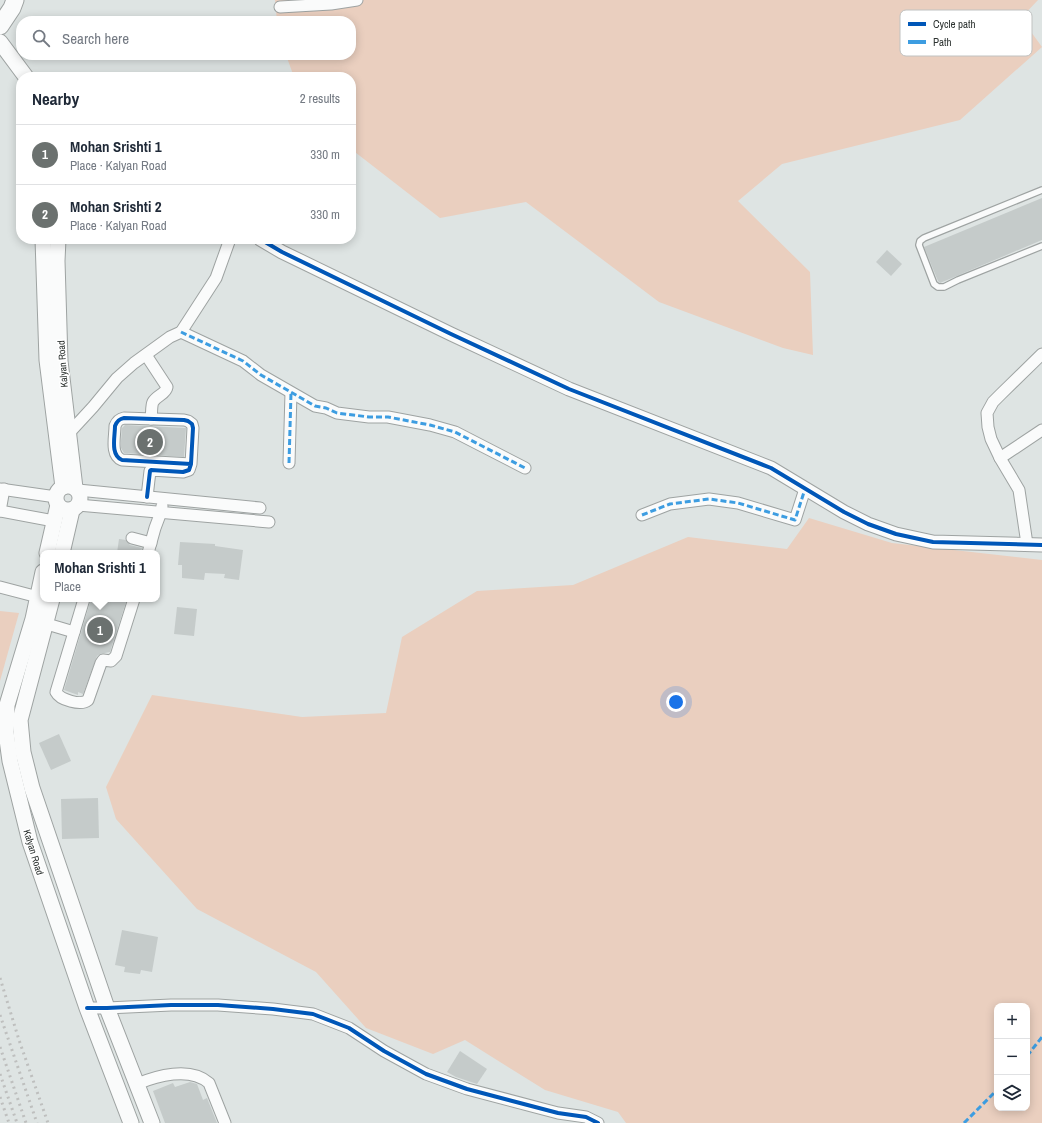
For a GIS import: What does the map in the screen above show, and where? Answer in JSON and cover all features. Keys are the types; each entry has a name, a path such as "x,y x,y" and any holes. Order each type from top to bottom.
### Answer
{"main road":[{"path":"0,26 12,8 15,0"},
{"path":"0,42 22,72"},
{"name":"Kalyan Road","path":"43,244 47,360 63,434"},
{"name":"Kalyan Road","path":"48,550 54,521 66,493 60,361 58,244"},
{"path":"63,550 75,508 81,497 66,493 64,510 75,508"},
{"name":"Kalyan Road","path":"43,602 33,619 7,705 6,732 23,752 32,788 107,1008 152,1123"},
{"name":"Kalyan Road","path":"45,602 46,624 14,740 10,761 30,842 87,1008 131,1123"}],"street":[{"path":"280,7 331,4 357,0"},
{"path":"63,434 93,408 117,378 170,337 181,332 216,278 228,244"},
{"path":"268,244 437,327 569,389 771,468 844,512 896,534 933,542 1027,544 1042,546"},
{"path":"181,332 243,361 291,393 315,406 326,408 337,413 368,417 388,417 430,425 455,432 524,468"},
{"path":"1027,544 1019,490 1000,458 991,439 987,413 993,402 1042,354"},
{"path":"146,355 168,387 166,392 156,398 153,402 151,419"},
{"path":"289,463 291,393"},
{"path":"147,497 151,470 187,472 189,470 191,464 192,424 184,420 124,418 116,422 114,452 116,456 122,460 191,464"},
{"path":"1000,458 1042,430"},
{"path":"54,521 0,511 2,489 163,498 260,508"},
{"path":"642,515 670,504 709,499 738,503 795,520 805,489"},
{"path":"132,538 149,548 161,512 163,498"},
{"path":"75,508 161,512 269,522"},
{"path":"0,587 40,597"},
{"path":"83,602 56,692 60,697 81,704 88,700 103,660 111,661 116,656 133,602"},
{"path":"46,624 74,632"},
{"path":"87,1008 218,1005 273,1009 313,1014 349,1028 384,1051 426,1074 558,1118 586,1117 598,1123"},
{"path":"137,1084 156,1076 177,1074 193,1076 206,1080 209,1083 225,1123"}],"lane":[{"path":"1042,190 924,238 920,241 919,245 934,284 938,287 944,287 1042,246"}],"shaded area":[{"path":"275,0 1038,0 1029,10 900,10 900,56 1032,56 960,120 782,164 738,201 810,272 813,355 783,348 659,302 526,202 440,218 356,153 356,72 292,72 288,60 356,60 356,16 277,16"},
{"path":"1032,33 1042,47 1032,56"},
{"path":"809,518 892,543 1042,560 1042,1123 626,1123 618,1112 545,1090 465,1040 433,1054 366,1028 316,972 197,909 116,819 106,787 152,695 302,717 386,713 402,637 477,591 573,585 688,537 787,549"},
{"path":"0,611 19,613 0,681"}],"building":[{"path":"1042,198 1042,240 940,283 938,281 924,247"},
{"path":"887,250 902,264 891,276 876,262"},
{"path":"125,425 186,428 184,457 124,453 121,448 121,441 122,428"},
{"path":"119,539 126,540 130,545 142,548 142,550 117,550"},
{"path":"180,542 215,544 215,546 243,550 239,580 224,578 225,574 205,573 204,580 182,578 182,565 178,565"},
{"path":"90,602 126,602 110,652 97,656 83,694 78,692 78,695 64,690"},
{"path":"177,607 197,609 194,636 174,634"},
{"path":"59,734 71,761 51,770 39,743"},
{"path":"98,798 99,838 62,839 61,799"},
{"path":"122,930 158,937 152,972 141,970 140,974 124,972 125,967 115,965"},
{"path":"460,1051 487,1069 477,1084 456,1077 447,1072"},
{"path":"190,1082 197,1084 203,1100 207,1098 217,1123 165,1123 153,1091 173,1083 175,1087"}],"railway":[{"path":"0,978 19,1040 48,1123"},
{"path":"0,1015 37,1123"},
{"path":"0,1047 26,1123"},
{"path":"0,1074 17,1123"},
{"path":"0,1097 9,1123"}],"marked path":[{"path":"181,332 243,361 261,375 315,406 326,408 337,413 369,417 388,417 430,425 455,432 525,468"},
{"path":"289,463 291,393"},
{"path":"642,515 670,504 709,499 738,503 795,520 805,489"},
{"path":"1030,1052 1042,1037"},
{"path":"964,1123 994,1093"}],"cycle path":[{"path":"268,244 451,334 569,389 771,468 844,512 868,524 896,534 933,542 1042,545"},
{"path":"147,497 151,470 183,472 189,470 191,464 192,424 184,420 124,418 119,420 115,426 114,445 118,458 122,460 191,464"},
{"path":"87,1008 218,1005 273,1009 313,1014 349,1028 384,1051 426,1074 467,1089 558,1113 586,1117 598,1123"}],"place":[{"name":"Mohan Srishti 2","path":"150,442"},
{"name":"Mohan Srishti 1","path":"100,630"}]}
